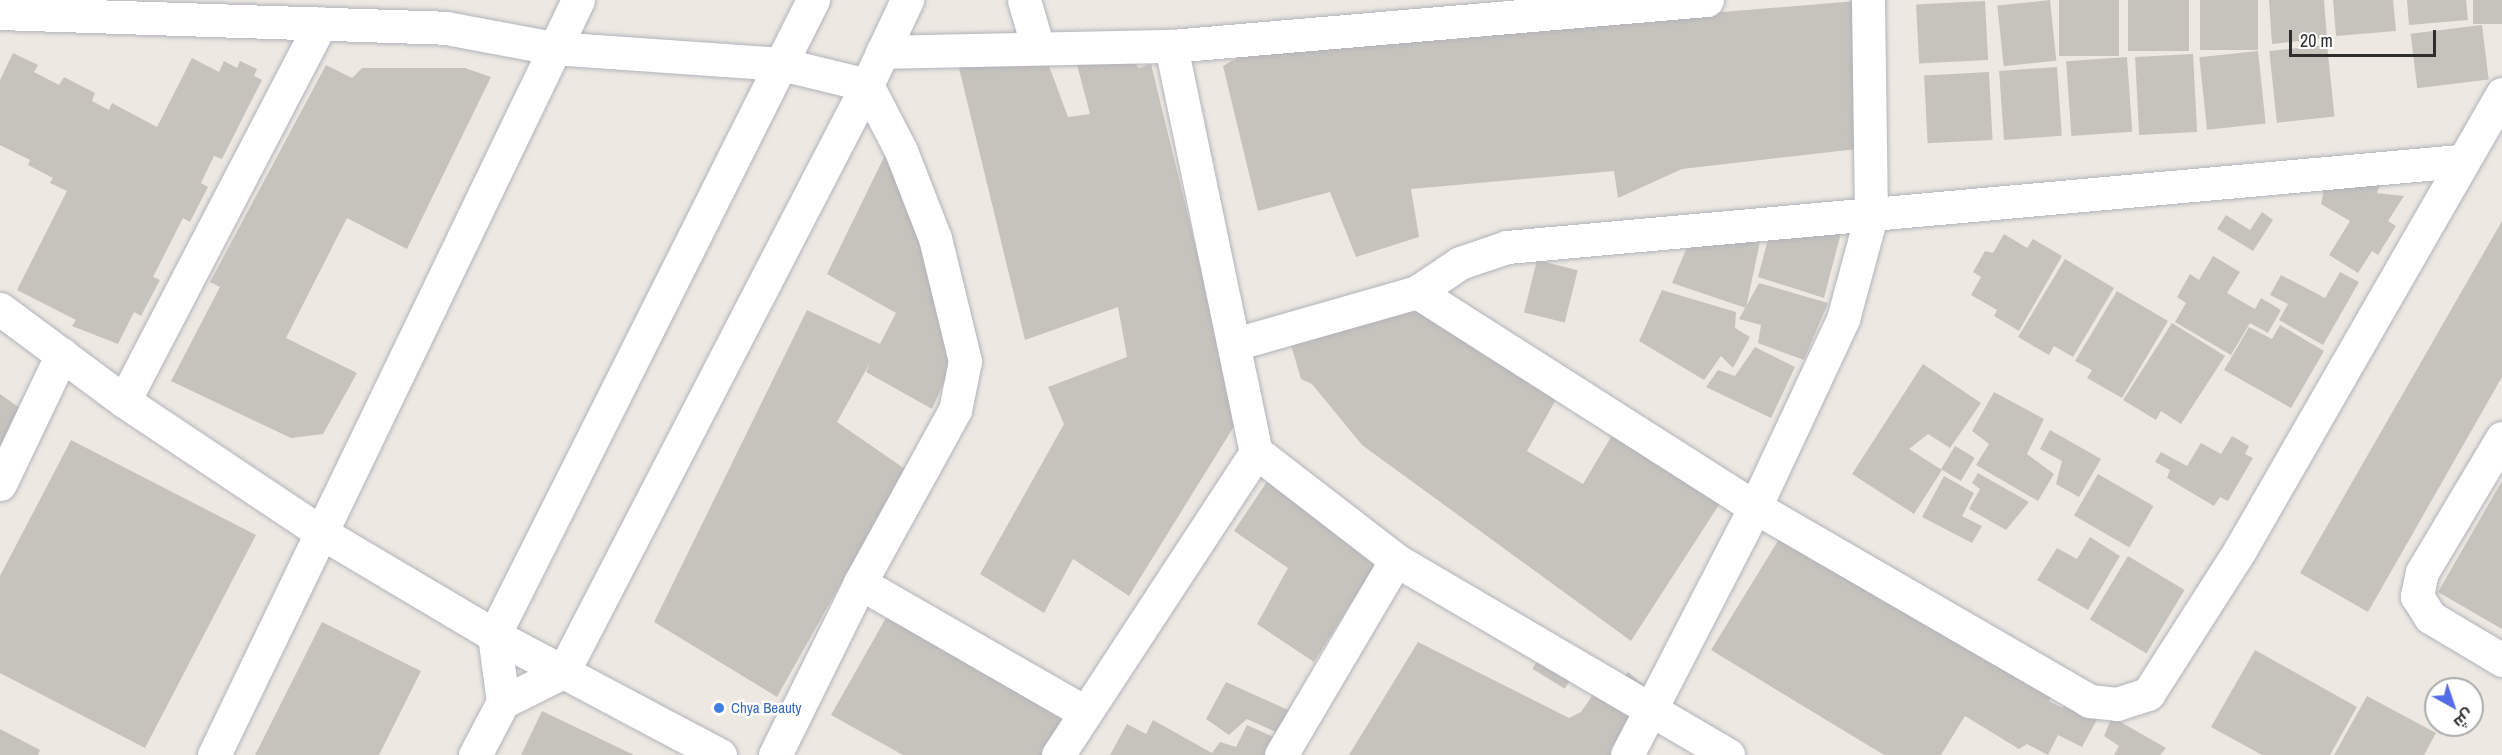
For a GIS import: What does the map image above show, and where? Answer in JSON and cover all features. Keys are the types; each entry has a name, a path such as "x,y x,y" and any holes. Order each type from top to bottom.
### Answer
{"street":[{"path":"214,755 578,0"},
{"path":"475,755 503,702 494,635 813,0"},
{"path":"503,702 563,672 867,85 907,0"},
{"path":"1024,0 1038,48"},
{"path":"882,52 1171,46 1537,7 1707,0"},
{"path":"1627,755 1755,507 1843,319 1871,216 1868,0"},
{"path":"0,13 321,23 442,14 553,48 781,64 867,85 901,151 935,238 965,361 955,410 860,583 774,755"},
{"path":"124,401 321,23"},
{"path":"1171,46 1256,452 1396,560 1728,755"},
{"path":"1417,292 1755,507 2089,701 2117,704 2148,694 2240,550 2460,161 2502,94"},
{"path":"1234,344 1417,292 1460,263 1507,247 1871,216 2460,161"},
{"path":"0,309 124,401 322,533 494,635 720,755"},
{"path":"0,484 62,354"},
{"path":"2502,438 2422,572 2417,596 2430,617 2502,660"},
{"path":"1058,755 1256,452"},
{"path":"1281,755 1396,560"},
{"path":"860,583 1084,712"}],"building":[{"path":"2050,0 2056,61 2004,66 1997,6"},
{"path":"2059,0 2119,0 2119,56 2059,56"},
{"path":"2128,0 2189,0 2189,51 2128,51"},
{"path":"2200,0 2258,0 2258,50 2200,50"},
{"path":"2269,0 2324,0 2327,38 2272,44"},
{"path":"2333,0 2393,0 2396,31 2336,36"},
{"path":"2407,0 2466,0 2468,20 2409,25"},
{"path":"2473,0 2502,0 2502,24 2473,24"},
{"path":"1857,1 1857,149 1682,169 1618,198 1614,171 1411,189 1419,237 1356,257 1330,192 1258,211 1223,66 1251,50"},
{"path":"1985,1 1988,60 1919,64 1916,5"},
{"path":"2482,25 2489,80 2417,88 2411,34"},
{"path":"2327,45 2335,117 2277,123 2269,51"},
{"path":"2258,51 2266,124 2207,130 2199,57"},
{"path":"13,53 38,65 34,72 59,85 64,77 95,93 92,101 109,110 112,103 157,127 192,58 219,72 224,61 237,68 240,61 257,69 254,76 262,80 222,159 214,156 201,183 208,187 190,222 183,218 153,277 160,280 141,316 134,312 118,344 72,326 76,320 17,290 67,191 50,183 53,178 28,165 30,160 0,145 0,80"},
{"path":"1124,53 1139,68 1151,64 1238,420 1129,596 1073,559 1044,613 980,574 1064,424 1048,387 1127,357 1118,307 1025,340 958,64 1049,66 1068,117 1090,114 1076,61"},
{"path":"2193,54 2197,132 2139,135 2135,57"},
{"path":"2127,57 2132,132 2071,136 2066,61"},
{"path":"326,65 352,78 362,68 465,68 491,77 407,249 347,218 286,338 357,373 323,434 291,438 171,381 220,287 210,282"},
{"path":"2057,67 2062,136 2004,140 1999,71"},
{"path":"1989,72 1993,140 1928,143 1924,75"},
{"path":"886,153 970,324 932,409 866,372 871,361 837,422 905,469 777,697 654,622 807,310 880,344 896,313 827,274"},
{"path":"2382,179 2377,193 2404,196 2388,221 2396,226 2378,255 2372,251 2358,273 2329,255 2350,221 2321,204 2324,189"},
{"path":"2262,212 2273,220 2253,251 2217,229 2226,215 2250,230"},
{"path":"2502,221 2502,377 2368,612 2300,573"},
{"path":"1842,229 1824,298 1758,277 1770,232"},
{"path":"2004,234 2027,248 2033,239 2062,256 2019,331 1994,316 1997,310 1971,295 1981,277 1973,272 1985,251 1993,253"},
{"path":"1761,237 1746,308 1672,283 1690,240"},
{"path":"2213,256 2240,272 2227,293 2255,309 2261,298 2281,310 2268,333 2250,323 2231,355 2175,322 2186,303 2177,297 2190,274 2199,280"},
{"path":"2065,259 2114,288 2073,357 2054,346 2049,355 2018,337"},
{"path":"1537,260 1578,270 1565,323 1524,312"},
{"path":"2340,272 2359,282 2323,345 2279,320 2288,304 2270,295 2281,275 2325,298"},
{"path":"1759,283 1828,303 1804,360 1758,343 1761,325 1739,319"},
{"path":"1662,290 1736,312 1735,328 1750,337 1733,368 1721,356 1704,380 1639,341"},
{"path":"2117,291 2168,321 2122,398 2087,378 2092,370 2075,361"},
{"path":"1453,298 1562,389 1527,451 1583,484 1620,422 1726,494 1631,641 1362,445 1312,384 1301,379 1291,345"},
{"path":"2172,323 2225,356 2181,424 2161,411 2156,420 2123,400"},
{"path":"2280,325 2324,351 2291,408 2224,370 2249,327 2272,339"},
{"path":"1755,347 1795,367 1771,418 1706,387 1718,370 1735,376"},
{"path":"1923,364 1981,403 1950,448 1928,434 1909,449 1942,470 1914,514 1852,474"},
{"path":"1994,392 2044,419 2027,454 2054,474 2038,501 1976,465 1989,444 1972,431"},
{"path":"0,394 27,413 0,468"},
{"path":"2050,430 2101,459 2079,497 2056,484 2062,461 2040,449"},
{"path":"2232,436 2249,446 2245,454 2253,458 2228,501 2220,497 2214,506 2167,478 2170,470 2155,462 2161,452 2187,466 2201,443 2221,454"},
{"path":"71,440 256,535 145,748 0,673 0,576"},
{"path":"1955,446 1975,458 1961,481 1941,469"},
{"path":"1978,473 2029,502 2006,530 1969,509 1980,489 1972,483"},
{"path":"2098,474 2153,506 2129,548 2074,516"},
{"path":"1944,476 1974,493 1962,516 1982,526 1972,543 1922,517"},
{"path":"1270,477 1387,546 1314,662 1257,624 1288,568 1234,531"},
{"path":"2502,481 2502,629 2438,592"},
{"path":"1795,513 2064,677 2049,701 2063,708 2073,689 2100,714 2082,747 2058,735 2048,755 2027,744 2019,749 1965,716 1941,755 1884,755 1711,650"},
{"path":"2090,537 2120,556 2088,610 2037,580 2057,548 2077,559"},
{"path":"2128,556 2185,590 2146,653 2090,619"},
{"path":"900,593 1083,694 1049,755 903,755 831,715"},
{"path":"322,622 421,671 379,755 255,755"},
{"path":"1418,642 1569,718 1581,712 1603,680 1618,689 1628,672 1653,693 1617,755 1349,755"},
{"path":"1544,650 1576,670 1565,689 1532,669"},
{"path":"2255,650 2357,707 2330,755 2262,755 2211,727"},
{"path":"1226,682 1297,714 1285,736 1247,719 1229,735 1206,719"},
{"path":"2367,696 2424,727 2424,737 2434,737 2424,755 2334,755"},
{"path":"542,711 634,755 521,755"},
{"path":"2112,717 2166,748 2160,755 2114,755 2119,746 2104,736"},
{"path":"1153,720 1212,753 1220,742 1236,747 1247,725 1278,739 1269,755 1110,755 1127,724 1146,734"},
{"path":"0,729 40,750 38,755 0,755"}],"place":[{"name":"Chya Beauty","path":"719,708"}]}
